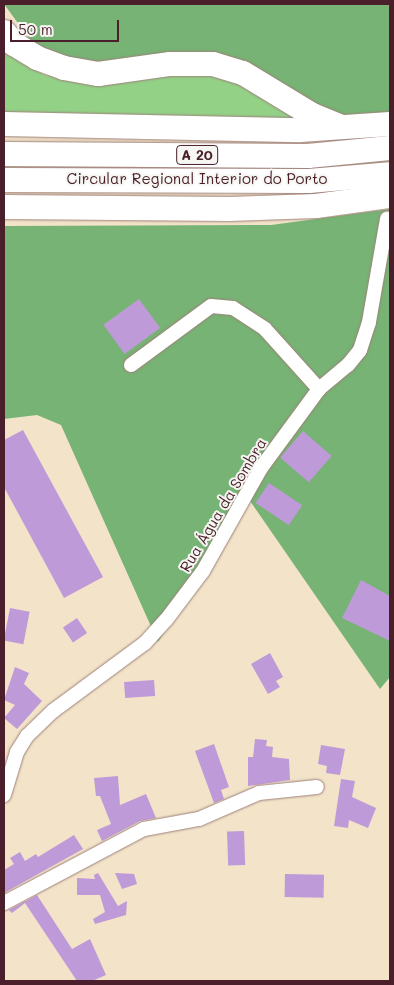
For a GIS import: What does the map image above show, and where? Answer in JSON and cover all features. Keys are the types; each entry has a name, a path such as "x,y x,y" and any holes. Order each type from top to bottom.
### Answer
{"highway":[{"path":"4,32 14,44 37,58 73,69 98,74 179,64 213,64 236,71 312,114 346,128"},
{"path":"4,124 346,128 390,124"},
{"name":"Circular Regional Interior do Porto","path":"4,154 308,156 390,148"},
{"name":"Circular Regional Interior do Porto","path":"4,180 309,181 390,174"},
{"path":"4,207 229,209 316,206 389,208"}],"street":[{"name":"Rua Água da Sombra","path":"4,795 17,752 39,723 145,643 191,590 261,468 319,389 348,366 360,350 369,322 389,208"},
{"path":"131,365 211,306 233,308 265,329 319,389"},
{"path":"4,903 131,834 156,825 199,819 259,793 317,786"}],"green space":[{"path":"4,4 390,4 390,119 339,123 246,64 78,68 31,41"},
{"path":"4,48 18,61 45,75 76,81 191,70 246,85 300,118 4,118"},
{"path":"390,209 390,677 380,689 248,498 158,642 61,425 37,415 4,419 4,226 271,225"}],"building":[{"path":"139,299 160,328 125,354 103,325"},
{"path":"23,430 103,577 64,598 4,487 4,440"},
{"path":"303,431 332,456 309,482 280,457"},
{"path":"269,483 302,505 289,525 256,503"},
{"path":"361,580 390,596 390,641 342,618"},
{"path":"10,608 30,612 23,644 4,640"},
{"path":"77,618 87,633 73,642 63,628"},
{"path":"270,653 283,677 276,681 280,687 268,694 251,664"},
{"path":"15,667 29,673 24,684 42,701 17,729 4,718 15,705 4,700"},
{"path":"154,680 155,696 125,698 124,682"},
{"path":"255,739 267,740 266,746 273,747 272,757 289,759 290,780 248,786 248,757 253,757"},
{"path":"214,744 229,787 221,790 224,799 214,803 195,751"},
{"path":"321,745 345,749 340,775 326,773 327,766 318,764"},
{"path":"118,776 120,805 146,794 156,818 140,821 102,841 97,830 111,824 100,796 96,796 94,778"},
{"path":"341,779 355,781 352,797 376,808 368,828 349,820 348,828 334,826"},
{"path":"244,831 245,865 228,866 227,832"},
{"path":"74,835 83,849 4,893 4,870 14,864 10,858 20,852 25,861 36,854 38,857"},
{"path":"98,873 118,906 127,901 126,915 95,924 93,919 105,912 100,895 77,895 77,878 95,879 94,875"},
{"path":"115,873 134,874 137,884 122,889"},
{"path":"285,874 324,875 324,898 285,897"},
{"path":"37,895 72,949 90,939 106,975 92,981 77,981 25,903 12,913 9,910"}]}
